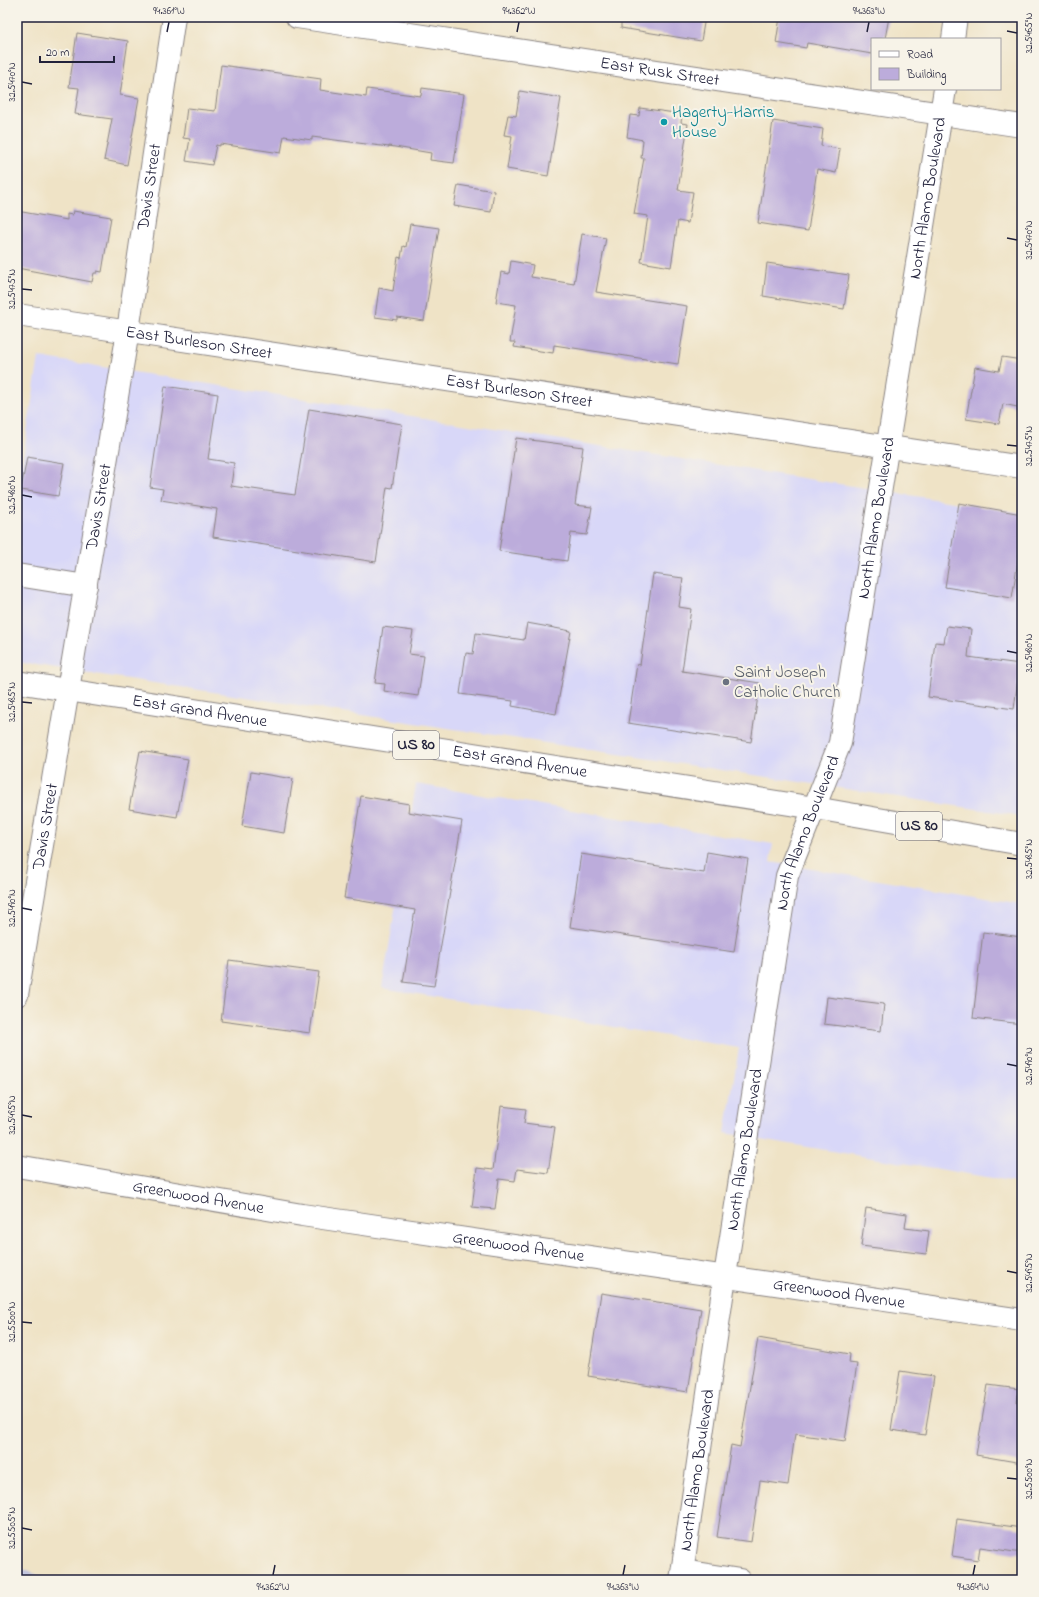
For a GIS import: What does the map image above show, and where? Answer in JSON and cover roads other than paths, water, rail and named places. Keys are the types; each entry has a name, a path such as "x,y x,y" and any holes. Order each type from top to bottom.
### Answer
{"main road":[{"name":"Davis Street","path":"17,995 128,332 174,17"},
{"name":"East Rusk Street","path":"297,17 364,22 1022,126"},
{"path":"953,38 956,17"},
{"name":"North Alamo Boulevard","path":"682,1576 725,1276 787,876 840,743 944,90"},
{"name":"East Burleson Street","path":"17,315 1022,467"},
{"path":"17,575 86,586"},
{"name":"East Grand Avenue","path":"17,682 815,808 1022,844"},
{"name":"Greenwood Avenue","path":"17,1166 302,1215 1022,1320"},
{"path":"682,1576 740,1580"}],"place":[{"name":"Hagerty-Harris House","path":"664,122"},
{"name":"Saint Joseph Catholic Church","path":"726,682"}]}
